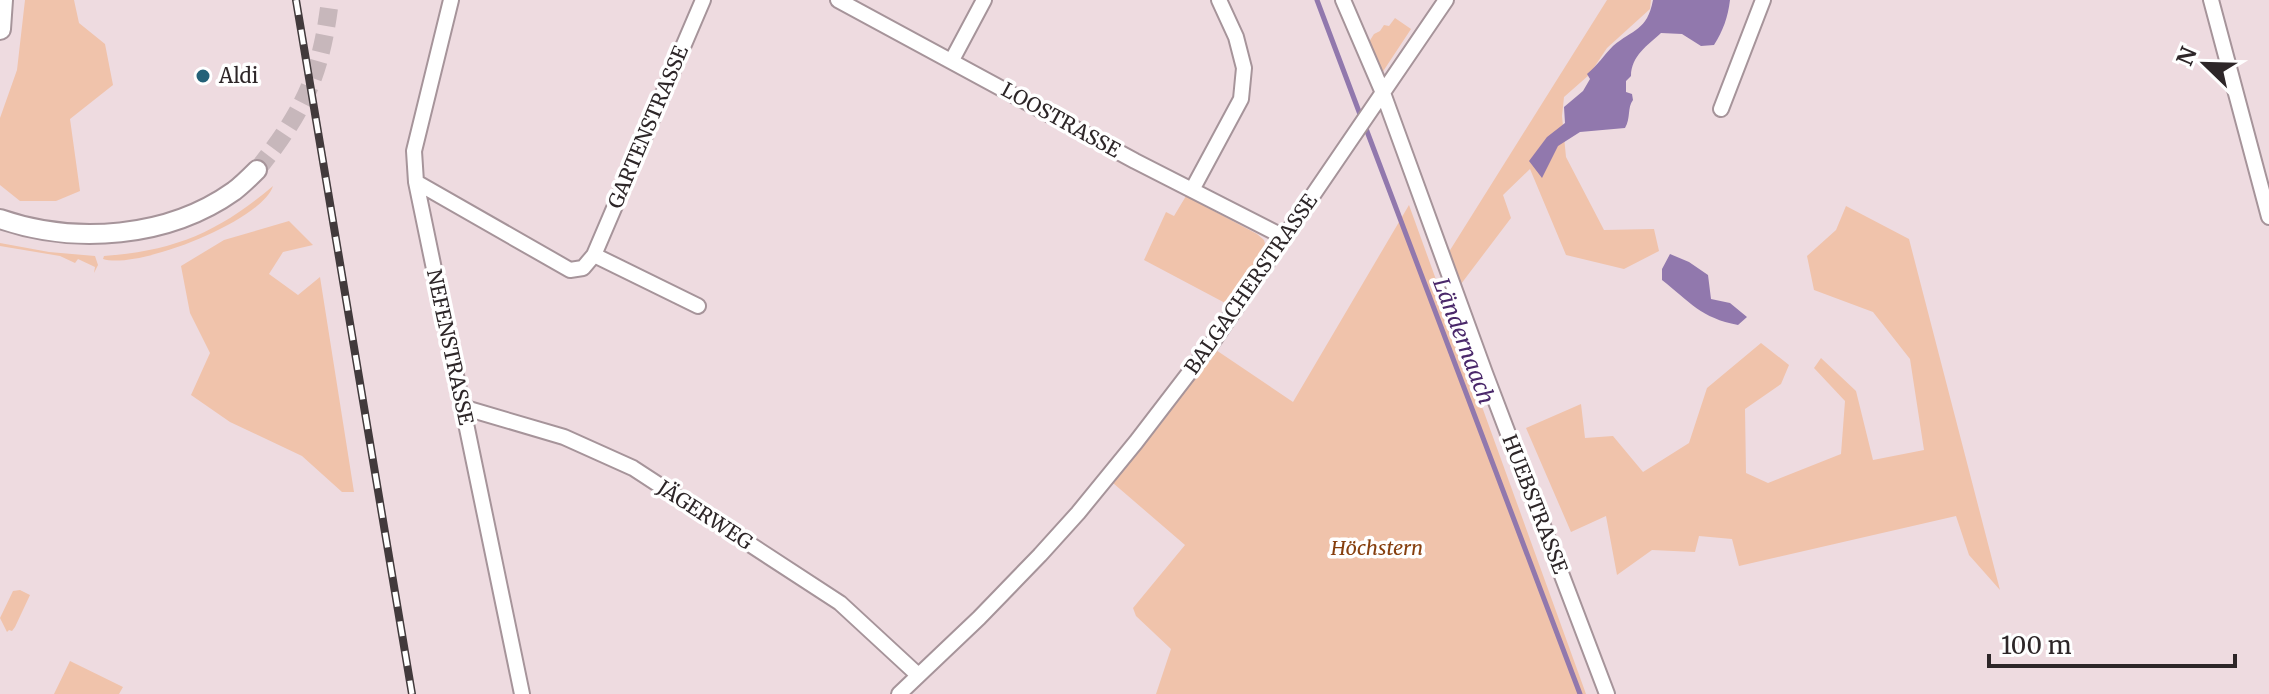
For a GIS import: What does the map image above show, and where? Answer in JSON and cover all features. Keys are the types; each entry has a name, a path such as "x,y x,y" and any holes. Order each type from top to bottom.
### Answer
{"main road":[{"path":"0,29 2,0"},
{"path":"0,219 69,233 145,229 207,207 235,191 257,170"}],"street":[{"name":"NEFENSTRASSE","path":"451,0 414,151 416,182 522,694"},
{"name":"LOOSTRASSE","path":"838,0 1284,237"},
{"path":"952,60 984,0"},
{"path":"1192,190 1241,99 1244,68 1236,37 1219,0"},
{"name":"HUEBSTRASSE","path":"1343,0 1607,694"},
{"name":"BALGACHERSTRASSE","path":"899,694 1040,555 1136,442 1212,343 1446,0"},
{"path":"1721,109 1763,0"},
{"path":"2211,0 2269,217"},
{"name":"GARTENSTRASSE","path":"594,255 700,1"},
{"path":"416,182 570,270 583,268 594,255 698,306"},
{"name":"JÄGERWEG","path":"462,407 564,437 633,468 840,603 918,675"}],"green space":[{"path":"25,0 74,0 79,23 105,44 113,85 70,119 80,191 56,201 20,201 0,185 0,118 17,70"},
{"path":"1607,0 1651,0 1650,9 1607,48 1589,75 1564,97 1562,116 1566,157 1604,230 1654,229 1659,251 1624,269 1566,255 1530,169 1503,195 1511,218 1461,284 1447,255"},
{"path":"1395,18 1411,29 1382,73 1367,45 1374,34 1384,25 1389,26"},
{"path":"273,186 264,200 247,214 197,240 143,257 103,259 104,256 174,244 195,236 234,216"},
{"path":"1186,196 1264,240 1266,248 1227,304 1144,260 1166,212 1174,216"},
{"name":"Höchstern","path":"1409,205 1586,694 1156,694 1171,649 1136,616 1133,608 1185,545 1113,483 1216,350 1293,402"},
{"path":"1846,206 1909,239 2000,590 1969,555 1956,516 1739,566 1732,539 1699,536 1695,552 1652,550 1617,575 1606,516 1571,532 1526,428 1581,404 1585,438 1613,436 1643,472 1689,443 1707,388 1761,343 1789,365 1781,384 1745,409 1746,473 1768,483 1841,454 1845,401 1814,368 1821,358 1856,391 1873,460 1924,450 1910,359 1873,312 1814,290 1807,256 1836,230"},
{"path":"289,221 313,245 283,252 269,274 298,295 320,277 354,492 342,492 302,456 230,422 191,395 210,353 190,313 181,266 224,240"},
{"path":"0,243 95,256 98,265 94,273 95,267 78,259 75,263 60,256 0,246"},
{"path":"20,590 30,595 15,627 7,632 0,618 13,591"},
{"path":"70,661 123,687 119,694 54,694"}],"shaded area":[{"path":"1653,0 1730,0 1725,24 1714,45 1701,46 1682,34 1661,33 1646,47 1637,57 1631,76 1626,81 1626,92 1632,94 1633,100 1625,128 1580,132 1558,146 1542,178 1529,161 1547,137 1565,123 1564,107 1583,91 1590,79 1587,74 1613,46 1643,24"},
{"path":"1670,254 1708,275 1711,299 1730,303 1747,317 1738,325 1714,318 1662,280 1662,269"}],"waterway":[{"name":"Ländernaach","path":"1317,0 1361,117"},
{"name":"Ländernaach","path":"1365,126 1580,694"}],"tunnel":[{"path":"257,170 287,129 308,91 321,50 330,0"}],"railway":[{"path":"296,0 412,694"}],"place":[{"name":"Aldi","path":"203,76"}]}
